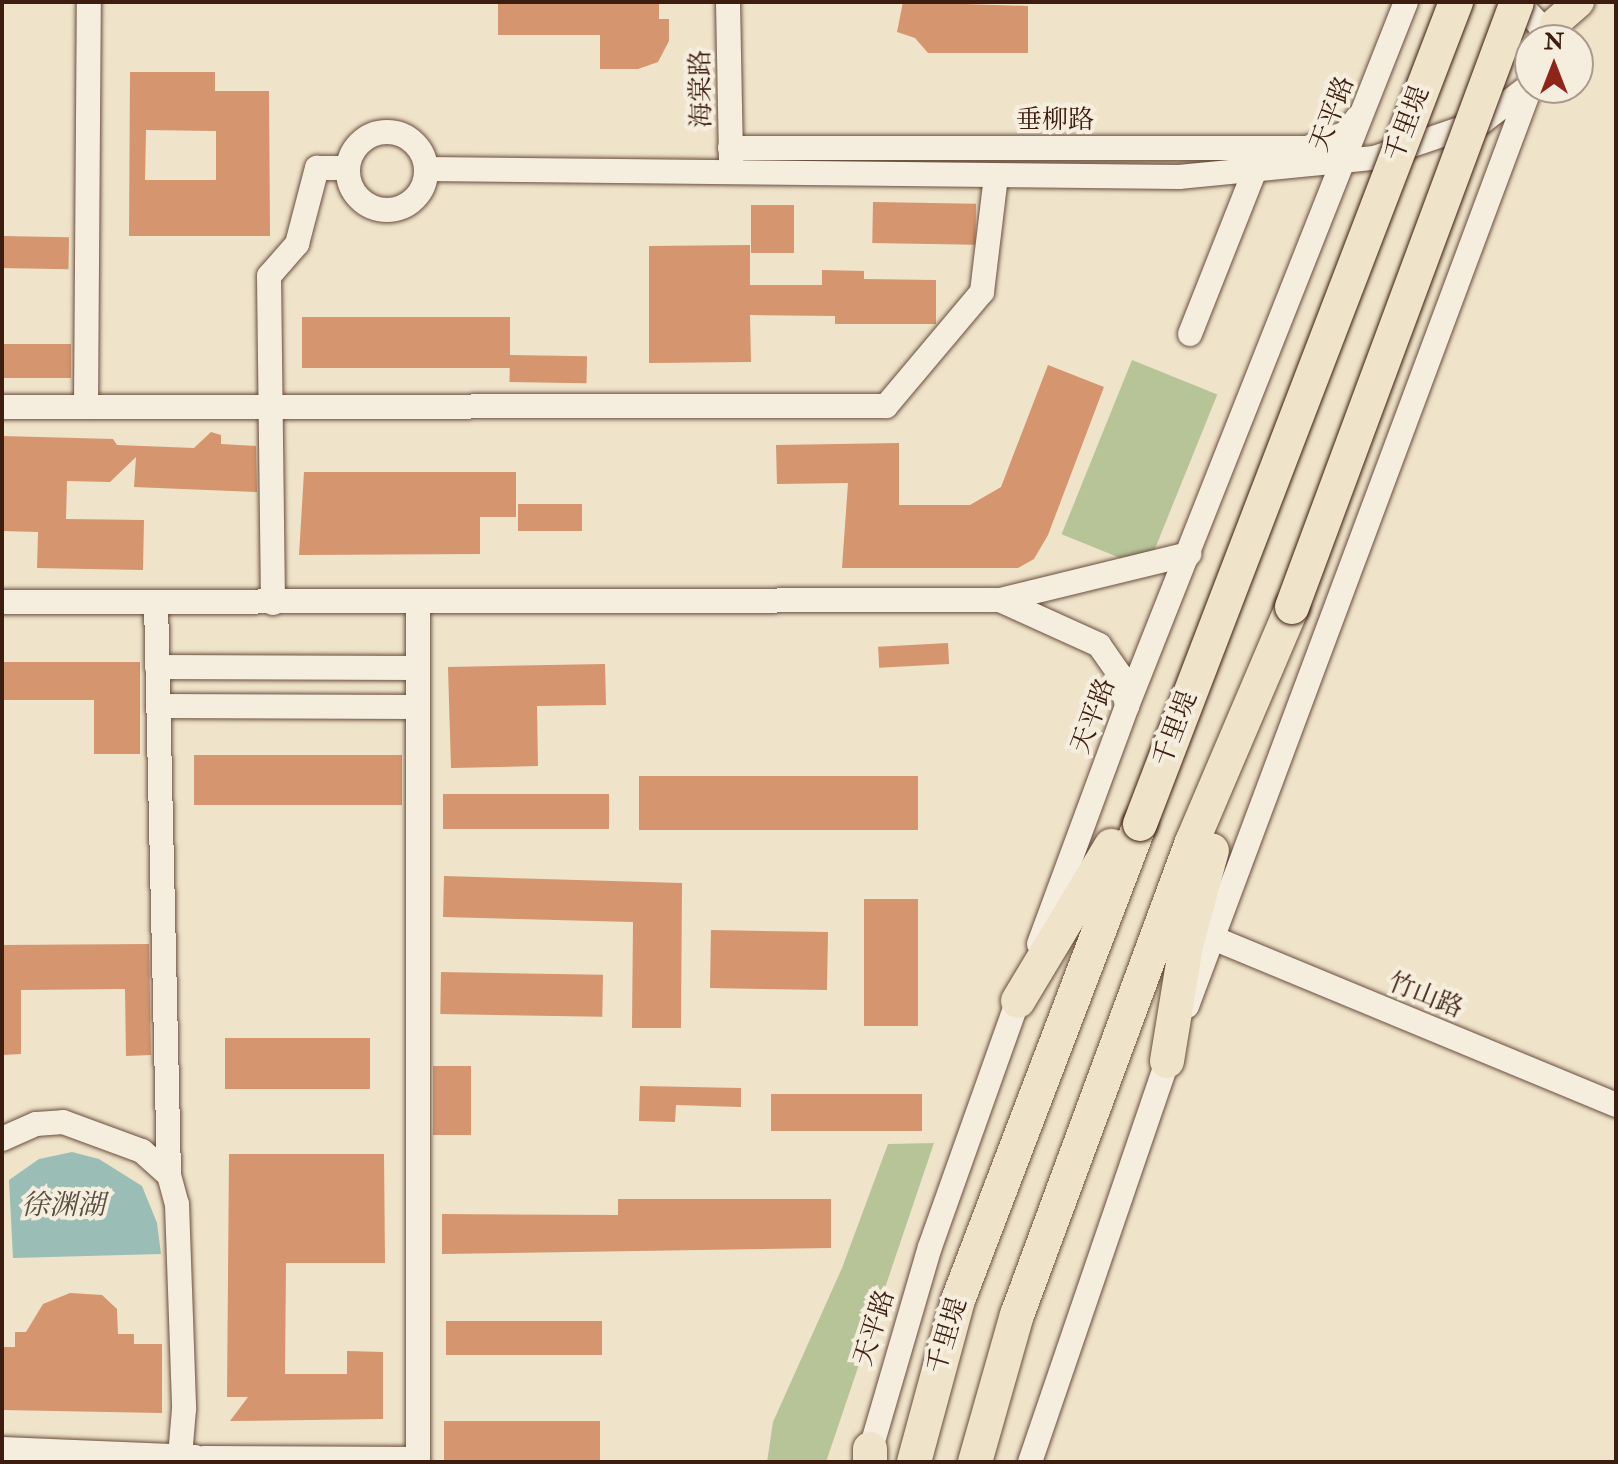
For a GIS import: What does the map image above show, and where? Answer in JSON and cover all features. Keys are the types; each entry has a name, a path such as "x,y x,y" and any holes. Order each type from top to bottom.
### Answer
{"highway":[{"name":"千里堤","path":"914,1462 958,1300 1133,820 1217,621 1456,2"},
{"path":"975,1462 1017,1315 1202,846 1517,2"},
{"path":"1018,1001 1133,820"},
{"path":"1167,1061 1202,846"}],"main road":[{"path":"1555,24 1579,2"}],"street":[{"path":"86,407 89,2"},
{"name":"海棠路","path":"728,2 731,175"},
{"path":"1517,2 1538,24"},
{"name":"天平路","path":"869,1458 930,1247 1127,706 1408,8"},
{"path":"426,169 731,175 1179,177 1345,164 1426,144 1483,121 1514,99"},
{"path":"1030,1462 1167,1061 1524,104"},
{"name":"垂柳路","path":"730,148 1282,147 1327,144 1346,133 1365,109"},
{"path":"394,132 416,145 426,169 410,202 386,210 373,207 354,192 348,168 358,144 368,136 394,132"},
{"path":"1190,334 1252,171 1263,156 1282,147"},
{"path":"273,603 269,276 297,244 317,168 348,168"},
{"path":"2,407 886,406 982,292 996,177"},
{"path":"2,602 1000,600 1189,554"},
{"path":"1000,600 1099,645 1120,675 1127,706"},
{"path":"156,602 169,1175 177,1204 184,1409 180,1457"},
{"path":"2,1449 205,1460 418,1460 418,603"},
{"path":"157,667 417,668"},
{"path":"158,706 417,707"},
{"name":"竹山路","path":"1213,938 1616,1105"},
{"path":"2,1139 36,1124 63,1122 142,1151 169,1175"}],"green space":[{"path":"1132,360 1217,394 1147,569 1062,534"},
{"path":"934,1143 826,1462 767,1462 773,1422 842,1268 888,1144"}],"water":[{"name":"徐渊湖","path":"72,1152 99,1159 142,1186 157,1223 161,1254 13,1258 9,1180 39,1159"}],"building":[{"path":"498,2 659,2 659,19 669,19 669,41 658,62 638,69 600,69 600,35 498,35"},
{"path":"903,2 1028,6 1028,53 928,53 915,38 897,32"},
{"path":"130,72 215,72 215,91 269,91 270,236 129,236","holes":["146,130 216,131 216,180 145,180"]},
{"path":"873,202 976,204 975,245 872,243"},
{"path":"751,205 794,205 794,253 751,253"},
{"path":"2,236 69,237 68,269 2,268"},
{"path":"750,245 750,285 822,285 822,270 864,271 864,279 936,280 936,324 835,324 835,316 750,315 751,362 649,363 649,246"},
{"path":"302,317 510,317 510,368 302,368"},
{"path":"2,344 71,344 71,378 2,378"},
{"path":"510,355 587,356 587,383 510,382"},
{"path":"1048,365 1104,387 1048,535 1034,559 1018,568 842,568 848,483 777,484 776,445 899,443 899,505 970,505 1001,487"},
{"path":"211,432 221,435 221,444 256,446 257,492 134,487 136,457 110,482 67,481 66,519 144,520 143,570 37,568 38,532 2,531 2,436 113,439 117,445 194,448"},
{"path":"304,472 516,472 516,517 480,517 480,554 299,555"},
{"path":"518,504 582,504 582,531 518,531"},
{"path":"948,643 949,664 879,668 878,647"},
{"path":"2,662 140,662 140,754 94,754 94,700 2,700"},
{"path":"605,664 606,705 537,706 538,766 451,768 448,667"},
{"path":"194,755 402,755 402,805 194,805"},
{"path":"639,776 918,776 918,830 639,830"},
{"path":"443,794 609,794 609,829 443,829"},
{"path":"444,876 682,883 681,1028 632,1028 633,922 443,917"},
{"path":"864,899 918,899 918,1026 864,1026"},
{"path":"711,930 828,932 827,990 710,988"},
{"path":"149,944 151,1055 126,1056 125,989 21,990 21,1054 2,1055 2,945"},
{"path":"441,972 603,975 602,1017 440,1014"},
{"path":"225,1038 370,1038 370,1089 225,1089"},
{"path":"433,1066 471,1066 471,1135 433,1135"},
{"path":"640,1086 741,1088 741,1107 676,1105 675,1122 639,1121"},
{"path":"771,1094 922,1094 922,1131 771,1131"},
{"path":"229,1154 384,1154 385,1263 286,1263 285,1374 347,1374 347,1351 383,1352 383,1419 230,1421 248,1397 227,1397"},
{"path":"618,1199 831,1199 831,1248 442,1254 442,1214 618,1215"},
{"path":"70,1293 102,1295 117,1309 118,1334 134,1334 134,1344 162,1344 162,1413 2,1410 2,1347 15,1347 15,1332 26,1332 43,1304"},
{"path":"446,1321 602,1321 602,1355 446,1355"},
{"path":"444,1421 600,1421 600,1462 444,1462"}]}
